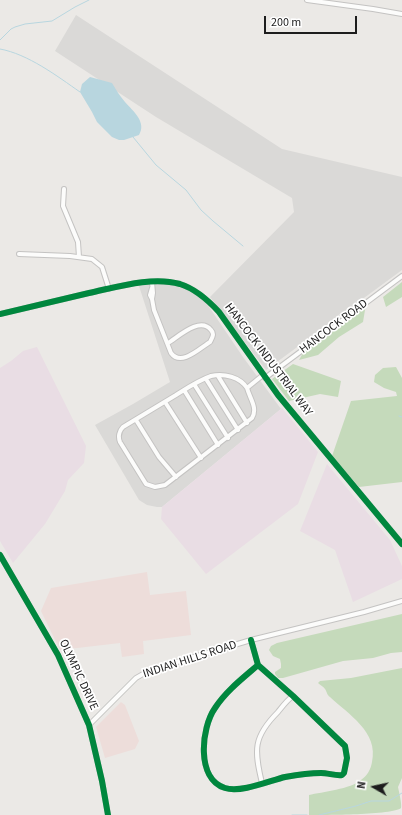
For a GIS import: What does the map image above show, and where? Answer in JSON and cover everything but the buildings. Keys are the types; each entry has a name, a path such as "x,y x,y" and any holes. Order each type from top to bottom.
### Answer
{"street":[{"path":"307,0 402,14"},
{"path":"64,190 64,206 78,242 79,257"},
{"path":"19,254 92,259 102,267 110,289"},
{"name":"HANCOCK ROAD","path":"247,388 402,276"},
{"path":"152,282 150,295 154,310 173,355 178,358 188,357 210,342 213,333 208,328 195,326 168,343"},
{"name":"HANCOCK INDUSTRIAL WAY","path":"0,314 110,289 152,282 180,284 194,290 210,301 220,312 264,377 402,544"},
{"path":"218,376 247,423"},
{"path":"218,376 231,377 238,379 243,383 247,388 255,411 252,418 228,438 162,487 155,487 146,484 119,438 122,429 194,384 206,378 218,376"},
{"path":"206,378 238,430"},
{"path":"194,384 228,438"},
{"path":"184,390 218,445"},
{"path":"165,402 200,458"},
{"path":"136,420 159,457 176,477"},
{"name":"OLYMPIC DRIVE","path":"0,555 58,655 89,725 108,815"},
{"name":"INDIAN HILLS ROAD","path":"89,725 124,688 143,673 251,640 364,612 402,600"},
{"path":"251,640 258,665 345,746 348,758 344,773 340,775 321,773 285,777 234,789 224,788 214,783 204,760 204,743 211,713 227,692 258,665"},
{"path":"262,783 258,758 258,740 264,728 274,715 293,696"}],"shaded area":[{"path":"76,15 282,149 402,177 402,270 266,370 210,297 294,212 292,198 156,117 55,51"},
{"path":"157,283 169,284 187,289 203,298 281,409 162,507 147,505 139,500 95,425 170,382 139,286"},
{"path":"37,347 86,446 84,463 68,480 65,491 45,524 13,563 0,541 0,368 23,351"},
{"path":"282,408 318,452 298,504 206,574 161,519 162,507"},
{"path":"327,464 390,540 402,566 402,579 353,602 335,550 300,531"},
{"path":"147,572 150,595 186,591 191,635 143,641 144,654 122,657 120,643 60,650 41,611 51,588"},
{"path":"121,702 125,705 139,741 135,749 105,758 96,727"}],"green space":[{"path":"402,282 402,297 386,307 383,297"},
{"path":"366,304 363,322 339,337 318,355 299,360 303,353"},
{"path":"293,364 341,381 338,397 320,394 289,401 272,379"},
{"path":"396,367 402,378 402,482 359,487 332,456 351,401 397,396 396,392 384,388 374,382 375,375 383,368"},
{"path":"402,614 402,652 391,653 373,658 343,661 283,678 278,678 275,674 275,672 281,668 280,659 273,656 269,650 271,646 277,643"},
{"path":"402,668 402,778 398,787 401,808 385,812 372,813 309,815 309,795 344,788 361,780 370,770 373,751 367,733 353,717 329,696 324,688 318,683 320,681 351,678"}],"water":[{"path":"90,77 112,83 121,97 138,117 141,126 139,135 124,140 119,140 112,137 97,122 80,92 82,84"}],"waterway":[{"path":"0,40 15,27 25,24 52,21 89,0"},
{"path":"0,49 32,61 80,92"},
{"path":"133,137 156,165 186,190 201,210 243,246"},
{"path":"319,815 371,801 389,801 402,793"},
{"path":"292,815 307,815"}],"cycle path":[{"path":"0,314 134,283 158,281 169,282 180,284 191,289 206,299 219,312 278,395 402,544"},
{"path":"0,555 58,655 89,725 108,815"},
{"path":"251,640 258,665 224,696 210,717 204,740 205,764 209,775 216,783 225,788 232,789 247,788 285,777 303,774 321,773 342,775 344,773 347,758 345,746 258,665"}]}
